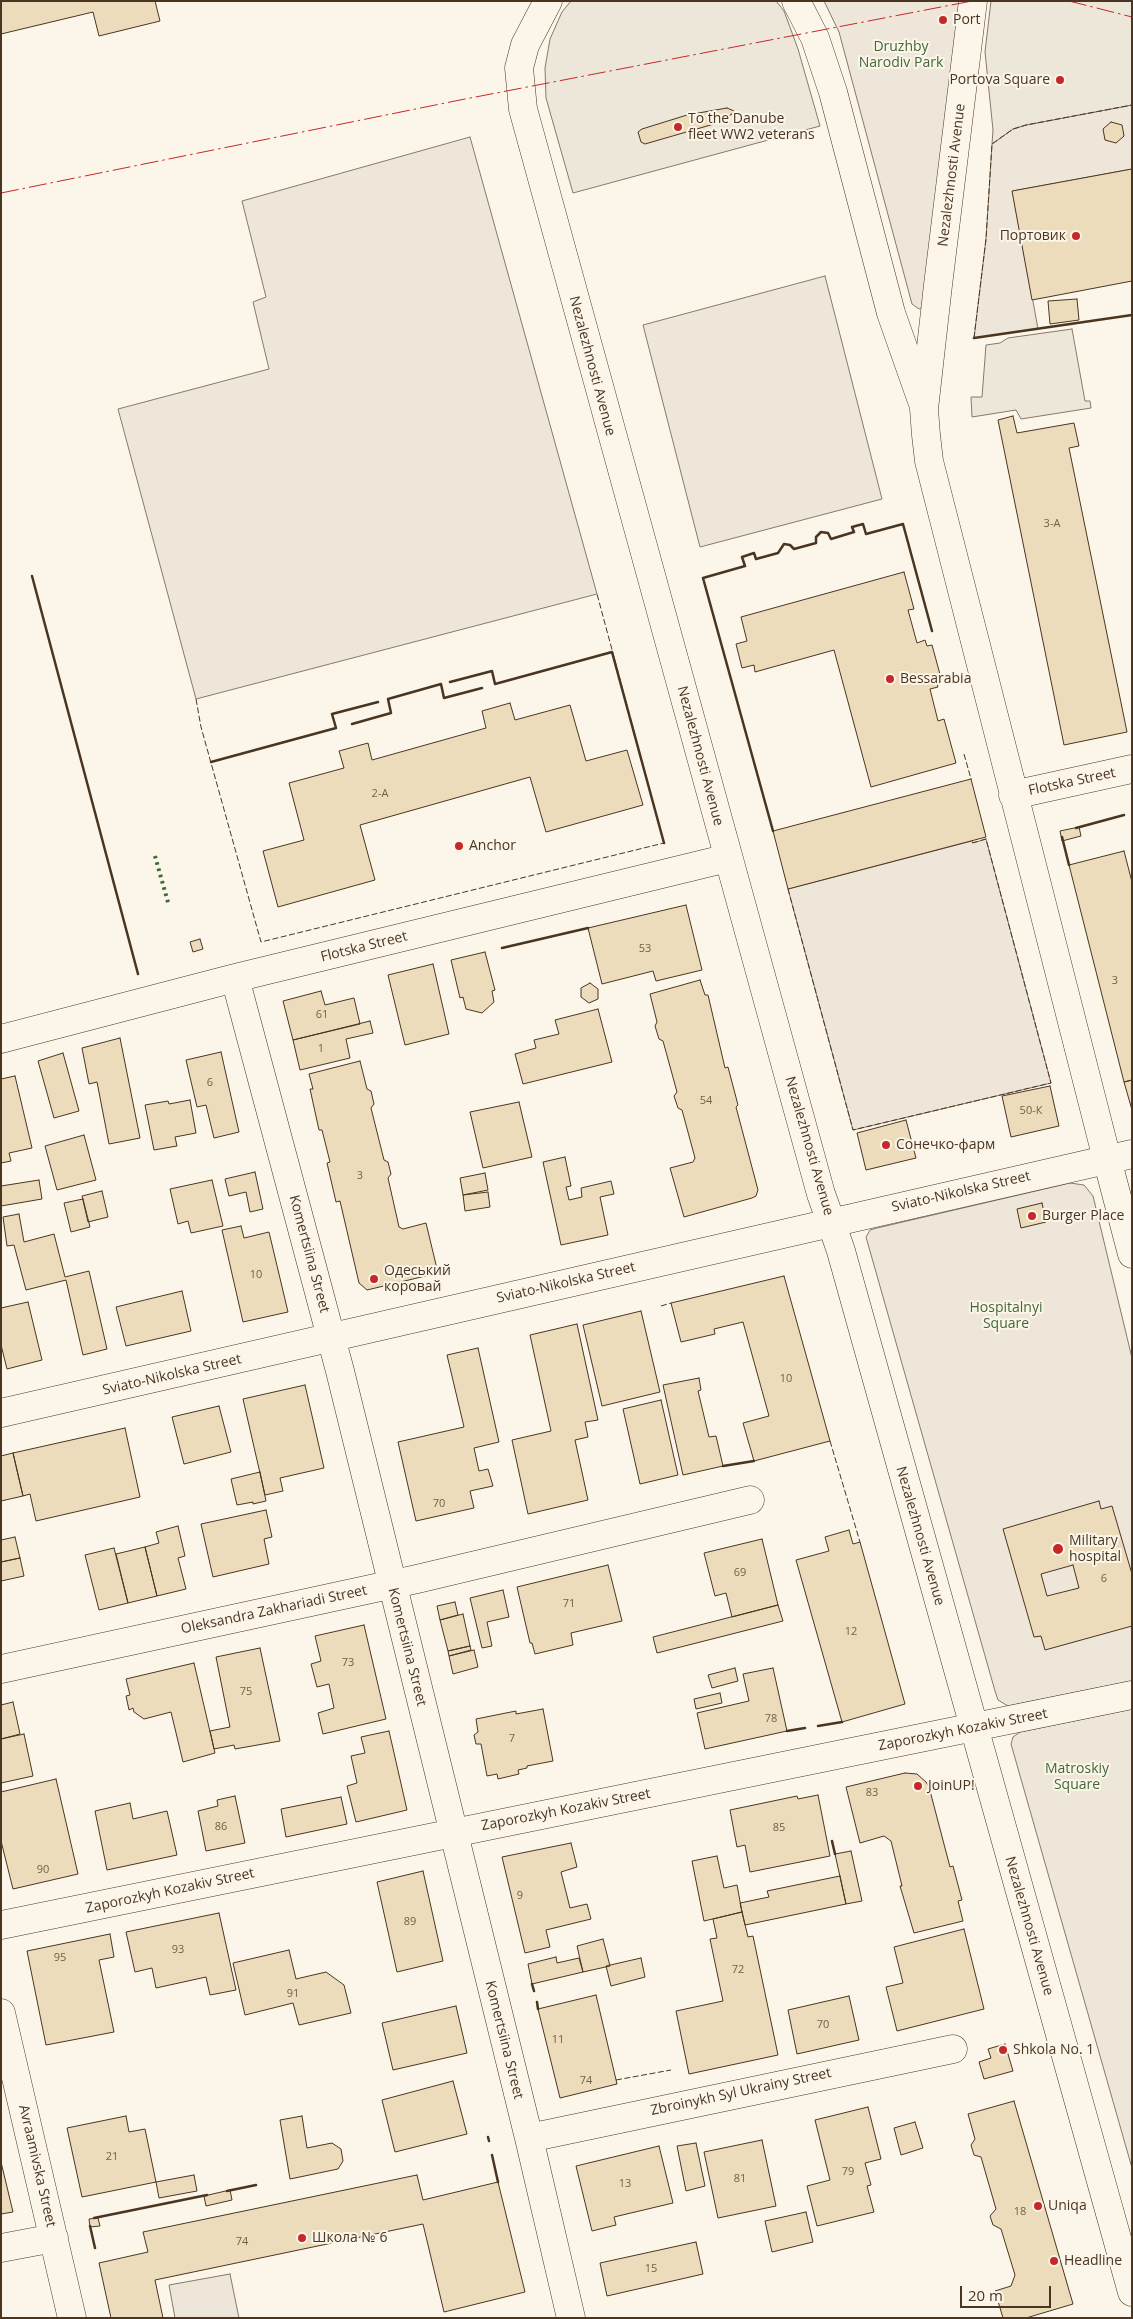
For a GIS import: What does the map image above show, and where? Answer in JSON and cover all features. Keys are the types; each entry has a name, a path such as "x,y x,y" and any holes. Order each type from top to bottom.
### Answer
{"street":[{"name":"Nezalezhnosti Avenue","path":"548,1 525,45 519,68 523,109 818,1185 841,1251 1132,2292"},
{"name":"Nezalezhnosti Avenue","path":"796,1 815,38 833,92 891,313 924,409"},
{"name":"Nezalezhnosti Avenue","path":"973,1 924,409 929,461 1013,795 1119,1156 1132,1254"},
{"name":"Flotska Street","path":"1013,795 1132,769"},
{"name":"Flotska Street","path":"1,1039 235,978 728,858"},
{"name":"Komertsiina Street","path":"235,978 331,1338 529,2138 571,2318"},
{"name":"Sviato-Nikolska Street","path":"1,1414 1119,1156"},
{"name":"Oleksandra Zakhariadi Street","path":"1,1668 392,1584 750,1500"},
{"name":"Zaporozkyh Kozakiv Street","path":"1,1926 453,1832 1132,1696"},
{"name":"Avraamivska Street","path":"1,2013 72,2318"},
{"name":"Zbroinykh Syl Ukrainy Street","path":"529,2138 953,2048"},
{"path":"1,2248 54,2238"}],"green space":[{"name":"Druzhby Narodiv Park","path":"824,1 961,1 923,307 919,309 912,304 839,32"},
{"path":"1132,105 1132,169 1013,191 1038,329 974,338 986,239 992,144 1013,129 1026,125"},
{"path":"470,137 597,594 196,699 118,409 269,369 253,302 266,297 242,201"},
{"path":"825,276 882,499 700,547 643,325"},
{"path":"986,839 1051,1083 853,1130 788,889"},
{"name":"Hospitalnyi Square","path":"1070,1183 1084,1185 1093,1196 1132,1358 1132,1681 1008,1706 998,1700 995,1691 866,1237 870,1230 877,1228"},
{"name":"Matroskiy Square","path":"1132,1709 1132,2168 1011,1744 1013,1737 1020,1732"},
{"path":"230,2274 239,2318 175,2318 169,2285"}],"shaded area":[{"path":"571,1 776,1 784,11 798,49 820,126 573,193 546,98 545,68 550,39 562,12"},
{"name":"Portova Square","path":"991,1 1132,1 1132,105 1026,125 1013,129 992,144 993,130 985,52"},
{"path":"1072,329 1085,401 1090,401 1091,408 1021,419 1016,410 972,417 971,397 982,397 986,345 1000,343 1008,338"}],"building":[{"path":"1,1 155,1 160,21 99,36 93,12 1,34"},
{"name":"To the Danube fleet WW2 veterans","path":"727,108 734,111 732,114 714,124 645,144 641,142 638,132 642,129 687,115"},
{"path":"1111,122 1122,125 1124,136 1116,143 1105,140 1103,129"},
{"name":"Портовик","path":"1132,169 1132,281 1032,300 1012,191"},
{"path":"1077,299 1079,320 1050,324 1048,301"},
{"path":"1013,416 1017,433 1074,423 1079,446 1069,448 1127,732 1064,745 998,420"},
{"name":"Bessarabia","path":"904,572 914,609 908,610 917,643 925,640 927,646 932,645 941,678 936,680 938,687 930,689 938,721 944,719 956,763 871,787 834,650 755,672 754,665 742,668 736,644 747,641 741,617"},
{"path":"510,703 515,720 570,705 586,761 627,750 643,805 546,832 530,777 360,825 375,880 278,907 263,851 304,840 289,783 344,768 339,751 368,743 372,760 486,728 482,711"},
{"path":"971,779 986,837 788,889 773,831"},
{"path":"1079,827 1081,836 1062,841 1060,831"},
{"path":"1124,851 1132,882 1132,1080 1124,1082 1069,865"},
{"path":"686,905 702,970 656,981 653,971 602,984 588,928"},
{"path":"200,939 203,949 193,952 190,942"},
{"path":"485,952 495,990 492,991 494,1002 482,1013 466,1009 463,997 460,998 451,960"},
{"path":"433,964 449,1034 405,1045 388,975"},
{"path":"700,980 705,995 708,995 725,1068 728,1067 738,1105 736,1107 758,1190 756,1196 752,1198 684,1217 670,1168 693,1162 695,1158 682,1110 678,1108 674,1096 677,1092 663,1041 659,1039 655,1026 657,1022 650,994"},
{"path":"590,983 598,989 598,999 589,1003 581,997 581,988"},
{"path":"321,991 325,1005 354,998 360,1024 293,1040 283,1001"},
{"path":"598,1009 612,1062 523,1084 515,1054 536,1048 534,1040 559,1034 555,1020"},
{"path":"370,1021 373,1033 346,1039 350,1058 300,1070 293,1040"},
{"path":"120,1038 140,1138 109,1144 97,1082 89,1084 82,1048"},
{"path":"221,1052 239,1132 214,1138 206,1105 197,1107 186,1060"},
{"path":"63,1053 79,1111 54,1118 38,1061"},
{"path":"360,1061 367,1089 371,1091 374,1104 371,1108 384,1160 388,1162 391,1174 388,1178 399,1227 403,1229 426,1223 438,1273 367,1290 359,1283 340,1201 336,1202 327,1163 330,1162 322,1130 319,1130 310,1089 313,1089 309,1074"},
{"path":"15,1076 32,1148 9,1153 11,1161 1,1163 1,1079"},
{"path":"1132,1080 1132,1110 1124,1082"},
{"path":"1050,1086 1059,1126 1011,1137 1002,1096"},
{"path":"190,1100 196,1133 175,1137 177,1146 154,1150 145,1105 168,1101 169,1104"},
{"path":"519,1102 532,1157 483,1168 470,1112"},
{"name":"Сонечко-фарм","path":"906,1120 916,1158 866,1170 857,1133"},
{"path":"84,1135 96,1180 57,1190 45,1146"},
{"path":"565,1157 571,1186 566,1187 569,1200 582,1197 581,1188 611,1181 614,1194 600,1197 608,1235 561,1245 543,1162"},
{"path":"255,1172 263,1209 250,1212 246,1192 229,1196 225,1179"},
{"path":"485,1173 488,1190 463,1195 460,1178"},
{"path":"39,1180 42,1199 1,1206 1,1186"},
{"path":"212,1180 223,1226 191,1233 188,1221 178,1224 170,1189"},
{"path":"102,1191 108,1217 88,1222 82,1196"},
{"path":"488,1192 490,1207 465,1211 463,1195"},
{"path":"83,1199 90,1227 71,1232 64,1203"},
{"name":"Burger Place","path":"1042,1203 1046,1222 1021,1228 1017,1209"},
{"path":"19,1214 24,1242 54,1234 65,1277 89,1271 107,1349 83,1355 66,1280 26,1290 14,1245 7,1246 3,1217"},
{"path":"241,1226 244,1238 269,1232 288,1312 243,1322 222,1230"},
{"path":"784,1276 830,1441 754,1461 743,1423 769,1416 743,1322 714,1329 715,1334 681,1342 671,1303"},
{"path":"182,1291 191,1331 126,1346 116,1307"},
{"path":"28,1302 42,1360 7,1369 1,1345 1,1308"},
{"path":"641,1311 660,1392 602,1406 583,1325"},
{"path":"577,1324 598,1420 585,1422 588,1437 575,1440 588,1500 528,1514 512,1440 551,1431 530,1335"},
{"path":"478,1348 499,1442 474,1448 479,1471 488,1469 493,1486 470,1491 474,1508 416,1521 398,1442 464,1427 447,1355"},
{"path":"699,1378 701,1390 698,1391 709,1437 716,1436 723,1466 683,1475 663,1385"},
{"path":"305,1385 324,1468 280,1478 283,1491 265,1495 243,1399"},
{"path":"661,1400 678,1475 640,1484 623,1409"},
{"path":"219,1406 231,1452 184,1464 172,1417"},
{"path":"125,1428 140,1497 36,1521 30,1494 23,1496 13,1453"},
{"path":"13,1453 23,1496 1,1501 1,1456"},
{"path":"260,1472 266,1501 237,1505 231,1479"},
{"path":"1099,1501 1101,1509 1112,1506 1132,1574 1132,1626 1045,1650 1041,1636 1034,1637 1003,1529","holes":["1073,1565 1079,1588 1047,1596 1041,1574"]},
{"path":"266,1510 272,1537 264,1539 269,1564 213,1577 201,1524"},
{"path":"178,1526 185,1556 178,1558 186,1589 157,1596 145,1547 159,1543 156,1532"},
{"path":"849,1530 853,1544 860,1542 905,1704 842,1722 796,1560 829,1551 825,1537"},
{"path":"15,1537 20,1558 1,1562 1,1540"},
{"path":"762,1539 778,1605 732,1617 726,1593 715,1596 704,1553"},
{"path":"145,1547 157,1596 128,1603 116,1554"},
{"path":"114,1548 128,1603 99,1610 85,1555"},
{"path":"20,1558 24,1576 1,1581 1,1562"},
{"path":"608,1565 622,1621 571,1633 573,1645 535,1654 532,1643 530,1643 517,1587"},
{"path":"503,1590 509,1617 487,1622 492,1646 482,1648 470,1598"},
{"path":"455,1602 458,1615 440,1620 437,1606"},
{"path":"778,1605 783,1621 657,1653 653,1637"},
{"path":"463,1614 470,1646 448,1651 440,1620"},
{"path":"364,1625 386,1719 323,1734 318,1713 334,1708 329,1684 317,1687 311,1664 321,1661 315,1636"},
{"path":"470,1646 471,1650 449,1656 448,1651"},
{"path":"260,1648 280,1741 235,1749 234,1745 214,1749 210,1731 230,1727 216,1657"},
{"path":"474,1650 478,1667 453,1674 449,1656"},
{"path":"194,1663 215,1753 183,1762 171,1712 144,1719 134,1712 133,1708 129,1710 126,1696 130,1695 126,1679"},
{"path":"735,1668 738,1681 712,1688 708,1675"},
{"path":"773,1668 787,1731 705,1749 697,1713 749,1701 743,1674"},
{"path":"720,1693 722,1703 696,1709 694,1699"},
{"path":"13,1702 20,1734 1,1739 1,1705"},
{"path":"543,1709 553,1761 527,1766 527,1768 518,1770 519,1774 498,1779 497,1774 487,1776 481,1744 476,1744 474,1735 478,1732 476,1719 516,1711 516,1714"},
{"path":"389,1731 407,1810 356,1822 347,1786 357,1783 351,1756 365,1753 361,1737"},
{"path":"24,1734 33,1776 1,1783 1,1739"},
{"path":"905,1773 917,1774 929,1787 950,1867 953,1866 962,1900 958,1901 963,1921 914,1933 900,1886 902,1886 891,1841 884,1836 860,1843 846,1787"},
{"path":"56,1779 78,1874 13,1889 1,1841 1,1792"},
{"path":"818,1795 830,1856 750,1872 745,1845 737,1847 730,1810 797,1796 798,1799"},
{"path":"235,1796 245,1843 206,1851 198,1811 218,1806 217,1800"},
{"path":"341,1797 347,1824 286,1837 281,1809"},
{"path":"130,1803 133,1819 167,1811 177,1855 107,1870 95,1811"},
{"path":"571,1843 577,1867 561,1872 570,1908 587,1904 591,1919 546,1930 550,1947 525,1953 502,1857"},
{"path":"851,1851 862,1901 846,1904 835,1854"},
{"path":"717,1856 724,1888 737,1885 742,1912 704,1921 692,1861"},
{"path":"423,1871 443,1961 397,1972 377,1882"},
{"path":"840,1876 846,1904 745,1925 740,1903 769,1897 767,1891"},
{"path":"742,1912 748,1937 753,1936 778,2055 689,2074 676,2011 723,2001 710,1939 717,1938 713,1919"},
{"path":"219,1913 236,1990 210,1995 206,1977 156,1988 152,1968 135,1972 126,1932"},
{"path":"964,1929 984,2009 897,2031 886,1987 903,1983 894,1947"},
{"path":"110,1934 114,1957 99,1960 114,2032 46,2045 27,1951"},
{"path":"603,1939 610,1966 583,1972 577,1946"},
{"path":"289,1950 296,1979 326,1972 344,1985 351,2013 299,2025 293,2003 245,2015 233,1963"},
{"path":"556,1957 557,1963 579,1958 583,1972 532,1984 528,1964"},
{"path":"641,1958 645,1977 611,1986 606,1966"},
{"path":"596,1995 617,2084 560,2098 538,2009"},
{"path":"849,1996 859,2040 797,2054 788,2010"},
{"path":"456,2006 467,2053 393,2070 382,2023"},
{"path":"1005,2044 1013,2071 984,2079 979,2062 991,2058 988,2049"},
{"path":"453,2081 467,2134 395,2152 382,2100"},
{"path":"1014,2101 1073,2304 1026,2318 1003,2318 995,2291 1011,2286 1015,2275 1001,2229 993,2225 990,2216 996,2209 981,2157 974,2155 971,2145 975,2139 968,2114"},
{"path":"868,2107 881,2159 865,2163 871,2185 867,2186 874,2212 817,2226 807,2186 830,2180 815,2120"},
{"path":"126,2116 129,2132 145,2129 156,2182 82,2197 67,2128"},
{"path":"302,2116 307,2148 332,2143 341,2149 343,2161 338,2169 290,2179 280,2120"},
{"path":"915,2122 923,2148 901,2155 894,2128"},
{"path":"762,2140 776,2206 718,2218 704,2152"},
{"path":"696,2143 705,2186 686,2191 677,2146"},
{"path":"659,2146 673,2203 614,2217 616,2225 592,2231 576,2166"},
{"path":"1,2162 13,2212 1,2214"},
{"path":"194,2175 197,2191 159,2198 156,2182"},
{"path":"417,2175 423,2200 498,2182 525,2292 444,2312 423,2224 155,2280 163,2318 111,2318 99,2263 148,2252 143,2232"},
{"path":"230,2190 232,2200 206,2206 204,2196"},
{"path":"806,2212 813,2242 772,2252 765,2221"},
{"path":"98,2218 100,2226 90,2227 89,2219"},
{"path":"696,2242 703,2274 607,2296 600,2263"}],"hedge":[{"path":"155,856 169,906"}],"fence":[{"path":"974,338 986,239 992,144 1013,129 1026,125 1132,105"},
{"path":"196,699 201,727 261,942 664,843 597,594"},
{"path":"964,754 971,779"},
{"path":"788,889 853,1130 1051,1083 986,839 972,843 972,841"},
{"path":"661,1306 671,1303"},
{"path":"830,1441 860,1542"},
{"path":"616,2080 671,2070"}],"wall":[{"path":"974,338 1132,315"},
{"path":"773,831 703,578 745,566 742,557 754,553 756,559 778,553 784,544 790,545 794,549 816,543 816,537 821,532 828,533 831,539 854,532 852,527 863,524 866,534 903,524 932,631"},
{"path":"32,576 138,974"},
{"path":"450,682 492,671 495,684 612,652 664,843"},
{"path":"352,724 391,713 388,699 441,684 444,698 482,688"},
{"path":"211,762 336,728 332,714 378,702"},
{"path":"1076,828 1124,815"},
{"path":"1062,837 1069,865"},
{"path":"502,948 588,928"},
{"path":"723,1466 754,1461"},
{"path":"818,1726 842,1722"},
{"path":"787,1731 805,1728"},
{"path":"832,1841 835,1854"},
{"path":"532,1984 534,1991"},
{"path":"537,2002 538,2009"},
{"path":"488,2137 489,2141"},
{"path":"492,2155 498,2182"},
{"path":"227,2191 256,2185"},
{"path":"94,2218 207,2195"},
{"path":"90,2226 95,2248"}],"power":[{"path":"1,193 460,100 972,1"},
{"path":"1069,1 1132,17"}],"place":[{"name":"Port","path":"943,20"},
{"name":"Portova Square","path":"1060,80"},
{"name":"To the Danube fleet WW2 veterans","path":"678,127"},
{"name":"Портовик","path":"1076,236"},
{"name":"Bessarabia","path":"890,679"},
{"name":"Anchor","path":"459,846"},
{"name":"Сонечко-фарм","path":"886,1145"},
{"name":"Burger Place","path":"1032,1216"},
{"name":"Одеський коровай","path":"374,1279"},
{"name":"Military hospital","path":"1058,1549"},
{"name":"JoinUP!","path":"918,1786"},
{"name":"Shkola No. 1","path":"1003,2050"},
{"name":"Uniqa","path":"1038,2206"},
{"name":"Школа № 6","path":"302,2238"},
{"name":"Headline","path":"1054,2261"}]}
